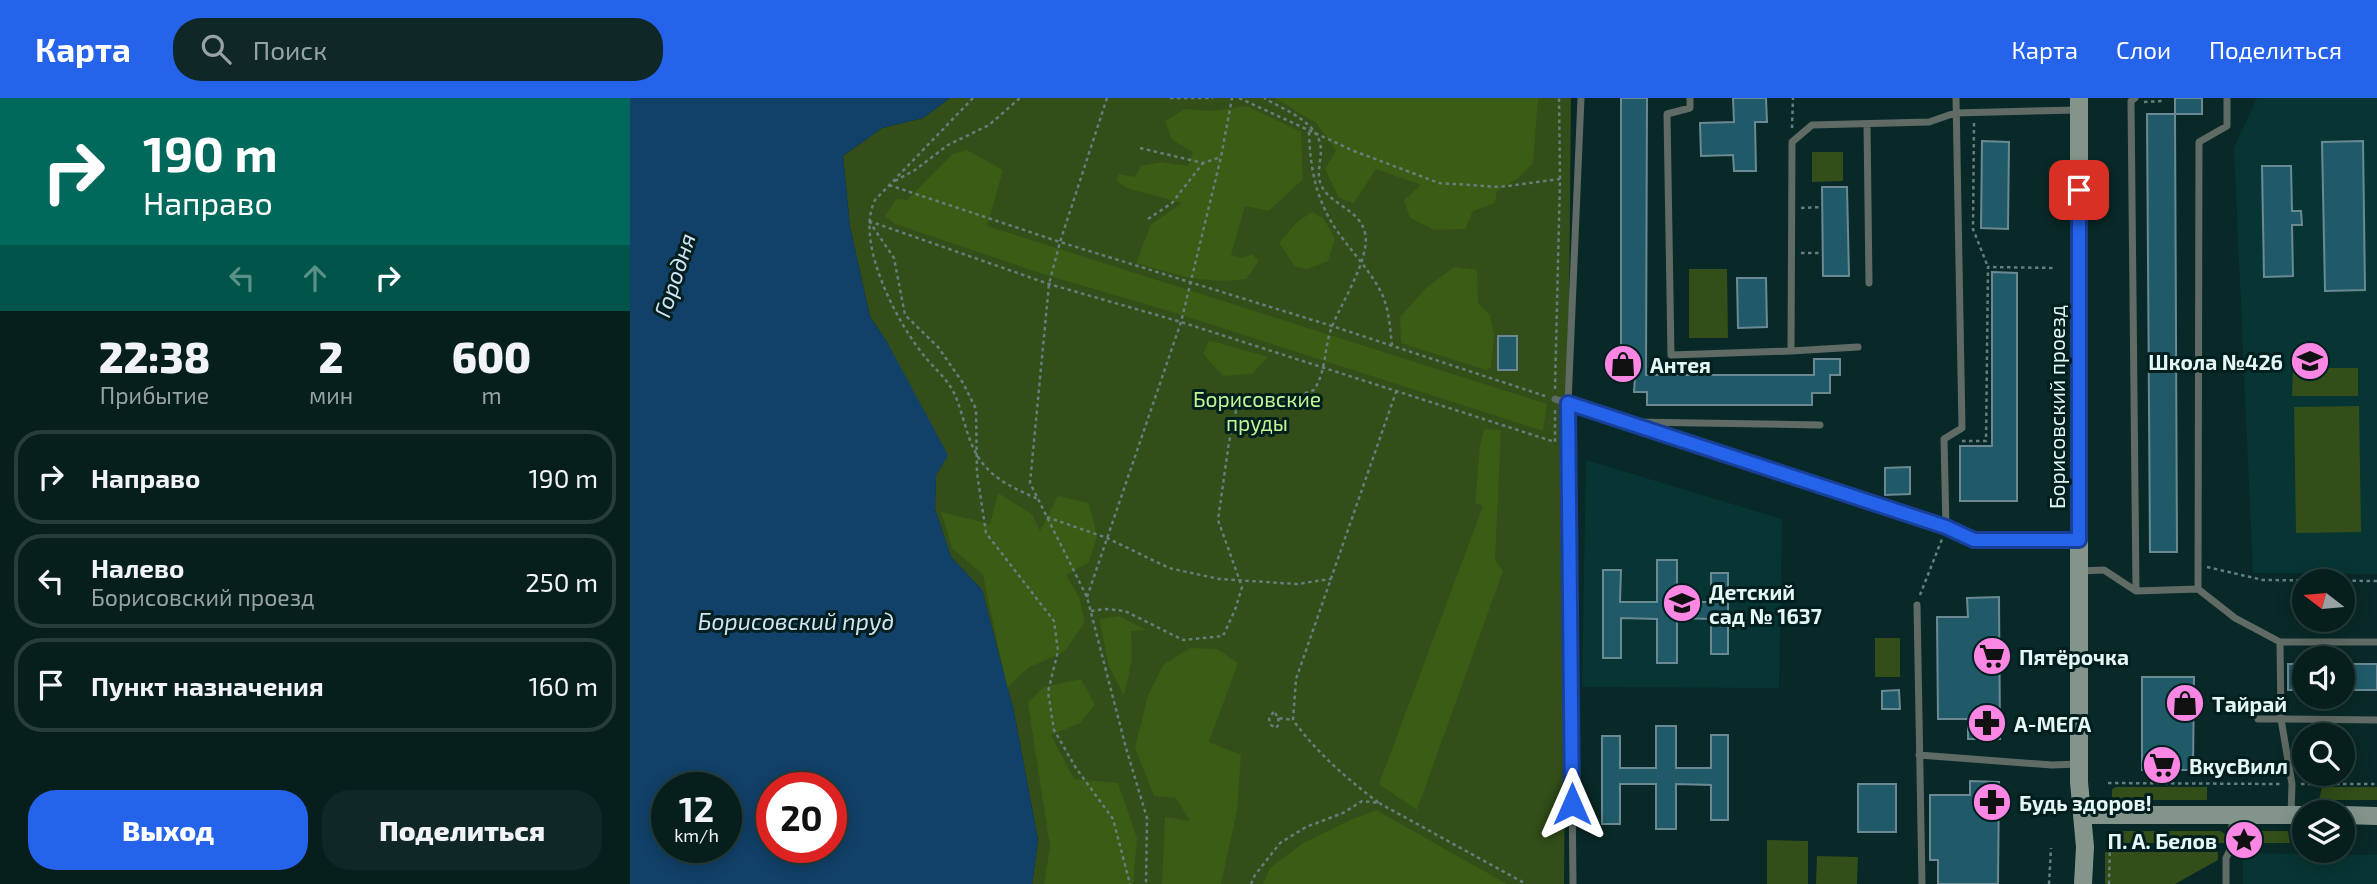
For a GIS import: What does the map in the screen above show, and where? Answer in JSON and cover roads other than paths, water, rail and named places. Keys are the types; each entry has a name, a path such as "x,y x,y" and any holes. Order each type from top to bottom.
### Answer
{"street":[{"name":"Борисовский проезд","path":"2079,104 2080,764 2085,847 2083,884"},
{"path":"2082,815 2292,815"},
{"path":"2355,815 2377,816"}],"lane":[{"path":"1573,884 1568,403 1581,98"},
{"path":"1689,98 1690,108 1667,114 1671,355 1858,347"},
{"path":"1946,527 1944,439 1962,428 1956,98"},
{"path":"2134,98 2131,101 2131,115 2136,591"},
{"path":"2198,589 2199,142 2227,126 2227,98"},
{"path":"1791,351 1792,142 1812,125 1929,122 1955,113 2079,104"},
{"path":"1867,124 1869,283"},
{"path":"1555,399 1946,527 1974,540 2079,540"},
{"path":"1624,422 1820,425"},
{"path":"2080,571 2104,570 2136,591 2198,589 2235,618 2280,642 2377,642"},
{"path":"1917,605 1922,884"},
{"path":"2280,642 2281,719 2295,800"},
{"path":"2258,719 2377,720"},
{"path":"1919,755 2052,765 2080,764"},
{"path":"2226,884 2226,858 2232,846 2232,815"}],"water":[{"name":"Борисовский пруд","path":"630,98 950,98 923,118 882,128 843,156 850,227 870,317 887,342 948,455 936,476 935,509 951,557 982,590 1014,712 1038,840 1032,884 630,884"}],"place":[{"name":"Школа №426","path":"2310,361"},
{"name":"Антея","path":"1623,364"},
{"name":"Детский сад № 1637","path":"1682,603"},
{"name":"Пятёрочка","path":"1992,656"},
{"name":"Тайрай","path":"2185,703"},
{"name":"А-МЕГА","path":"1987,723"},
{"name":"ВкусВилл","path":"2162,765"},
{"name":"Будь здоров!","path":"1992,802"},
{"name":"П. А. Белов","path":"2244,840"}],"water label":[{"name":"Городня","path":"674,275"}],"park label":[{"name":"Борисовские пруды","path":"1257,410"}]}
